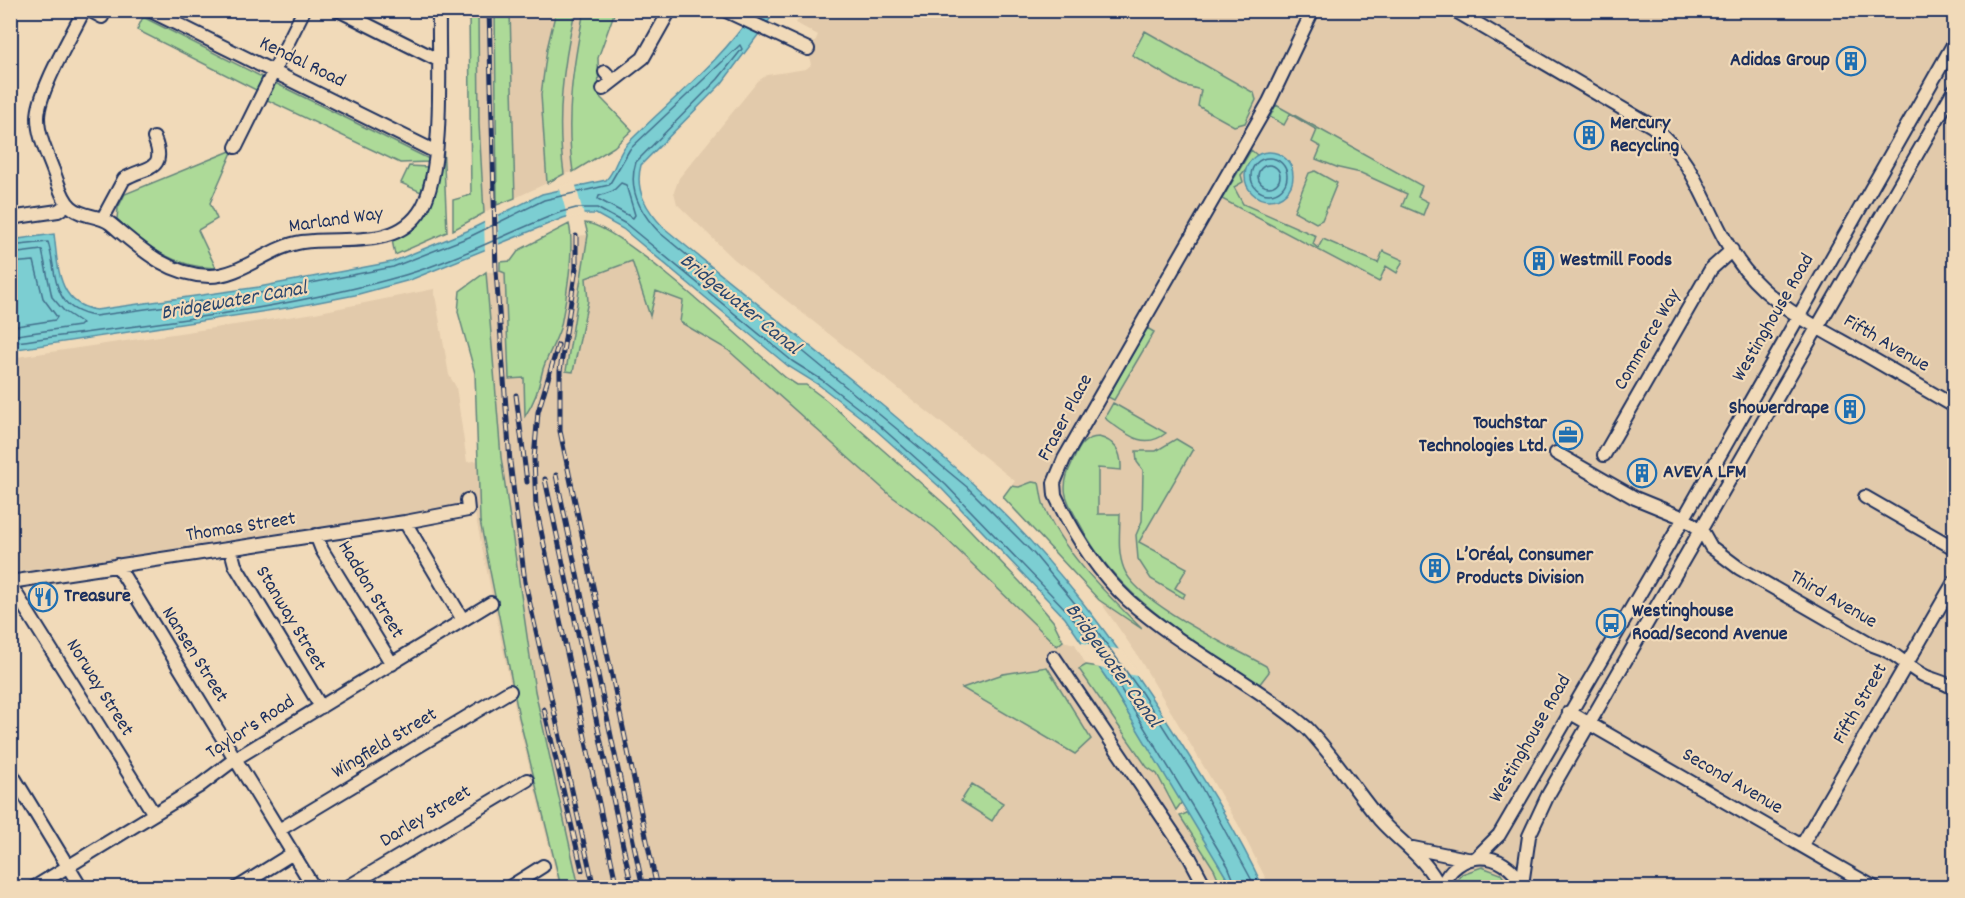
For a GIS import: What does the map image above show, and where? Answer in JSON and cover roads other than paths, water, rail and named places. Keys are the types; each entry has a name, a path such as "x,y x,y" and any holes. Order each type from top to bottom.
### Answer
{"street":[{"path":"10,218 54,212 68,204 47,155 38,124 38,113 48,85 84,10"},
{"path":"89,10 102,17"},
{"name":"Kendal Road","path":"149,10 436,152"},
{"path":"236,147 304,10"},
{"path":"338,10 438,60"},
{"name":"Marland Way","path":"68,204 82,213 103,218 142,251 165,265 200,275 225,274 291,245 313,241 363,240 387,236 401,229 422,207 433,176 436,152 439,10"},
{"path":"607,81 643,58 670,10"},
{"name":"Fraser Place","path":"1313,10 1269,102 1064,459 1054,483 1055,495 1090,557 1121,593 1156,622 1307,728 1326,747 1382,822 1412,848 1428,866 1441,888"},
{"path":"1454,10 1640,118 1663,134 1690,167 1732,250 1763,290 1798,316"},
{"path":"727,13 808,49"},
{"name":"Westinghouse Road","path":"1441,888 1450,871 1472,858 1499,835 1684,518 1954,43"},
{"name":"Westinghouse Road","path":"1522,886 1527,844 1536,818 1954,90"},
{"path":"103,218 124,179 151,168 158,162 159,153 154,138"},
{"path":"1894,149 1913,159"},
{"path":"1863,203 1882,213"},
{"name":"Commerce Way","path":"1604,455 1711,269 1732,250"},
{"name":"Fifth Avenue","path":"1798,316 1954,406"},
{"name":"Third Avenue","path":"1556,453 1635,498 1684,518 1702,531 1711,547 1739,568 1864,640 1887,649 1927,677 1954,688"},
{"path":"1865,497 1954,548"},
{"name":"Thomas Street","path":"10,583 405,522 468,510 467,500"},
{"path":"405,522 463,620"},
{"name":"Haddon Street","path":"316,535 322,550 392,664"},
{"name":"Stanway Street","path":"231,550 235,565 321,707"},
{"name":"Nansen Street","path":"117,565 314,888"},
{"name":"Fifth Street","path":"1802,845 1954,582"},
{"name":"Norway Street","path":"10,583 154,814"},
{"name":"Taylor's Road","path":"33,888 154,814 235,759 490,603"},
{"path":"1053,657 1190,858 1206,888"},
{"name":"Wingfield Street","path":"279,830 510,691"},
{"name":"Second Avenue","path":"1569,712 1802,845 1860,884 1875,888"},
{"path":"10,771 81,888"},
{"name":"Darley Street","path":"346,888 527,780"},
{"name":"Fraser Place","path":"1412,848 1472,858 1495,859 1504,863 1517,876 1522,886"},
{"path":"237,888 293,853"},
{"path":"508,888 543,866"}],"water":[{"name":"Bridgewater Canal","path":"754,11 776,11 722,83 641,165 639,183 647,207 664,228 934,449 1029,539 1082,601 1153,700 1222,809 1263,887 1232,887 1109,682 1065,618 942,489 868,423 819,385 788,366 623,229 596,214 577,214 563,218 410,280 355,295 293,307 11,350 11,240 54,234 59,270 67,291 83,306 96,310 259,287 392,262 467,231 542,194 606,180 627,144 726,48"},
{"path":"1264,152 1274,152 1286,159 1293,171 1293,181 1286,193 1274,200 1264,200 1249,189 1245,181 1245,171 1256,156"}],"railway":[{"path":"489,10 496,271 510,462 525,582 594,888"},
{"path":"576,236 576,268 560,371 560,431 657,888"},
{"path":"558,345 538,412 534,459 536,507 617,888"},
{"path":"516,395 527,482"},
{"path":"556,475 643,888"},
{"path":"545,479 632,888"},
{"path":"544,709 582,870"}],"place":[{"name":"Adidas Group","path":"1851,61"},
{"name":"Mercury Recycling","path":"1589,135"},
{"name":"Westmill Foods","path":"1539,261"},
{"name":"Showerdrape","path":"1850,409"},
{"name":"TouchStar Technologies Ltd.","path":"1568,435"},
{"name":"AVEVA LFM","path":"1642,473"},
{"name":"L’Oréal, Consumer Products Division","path":"1435,568"},
{"name":"Treasure","path":"43,597"},
{"name":"Westinghouse Road/Second Avenue","path":"1611,623"}]}
